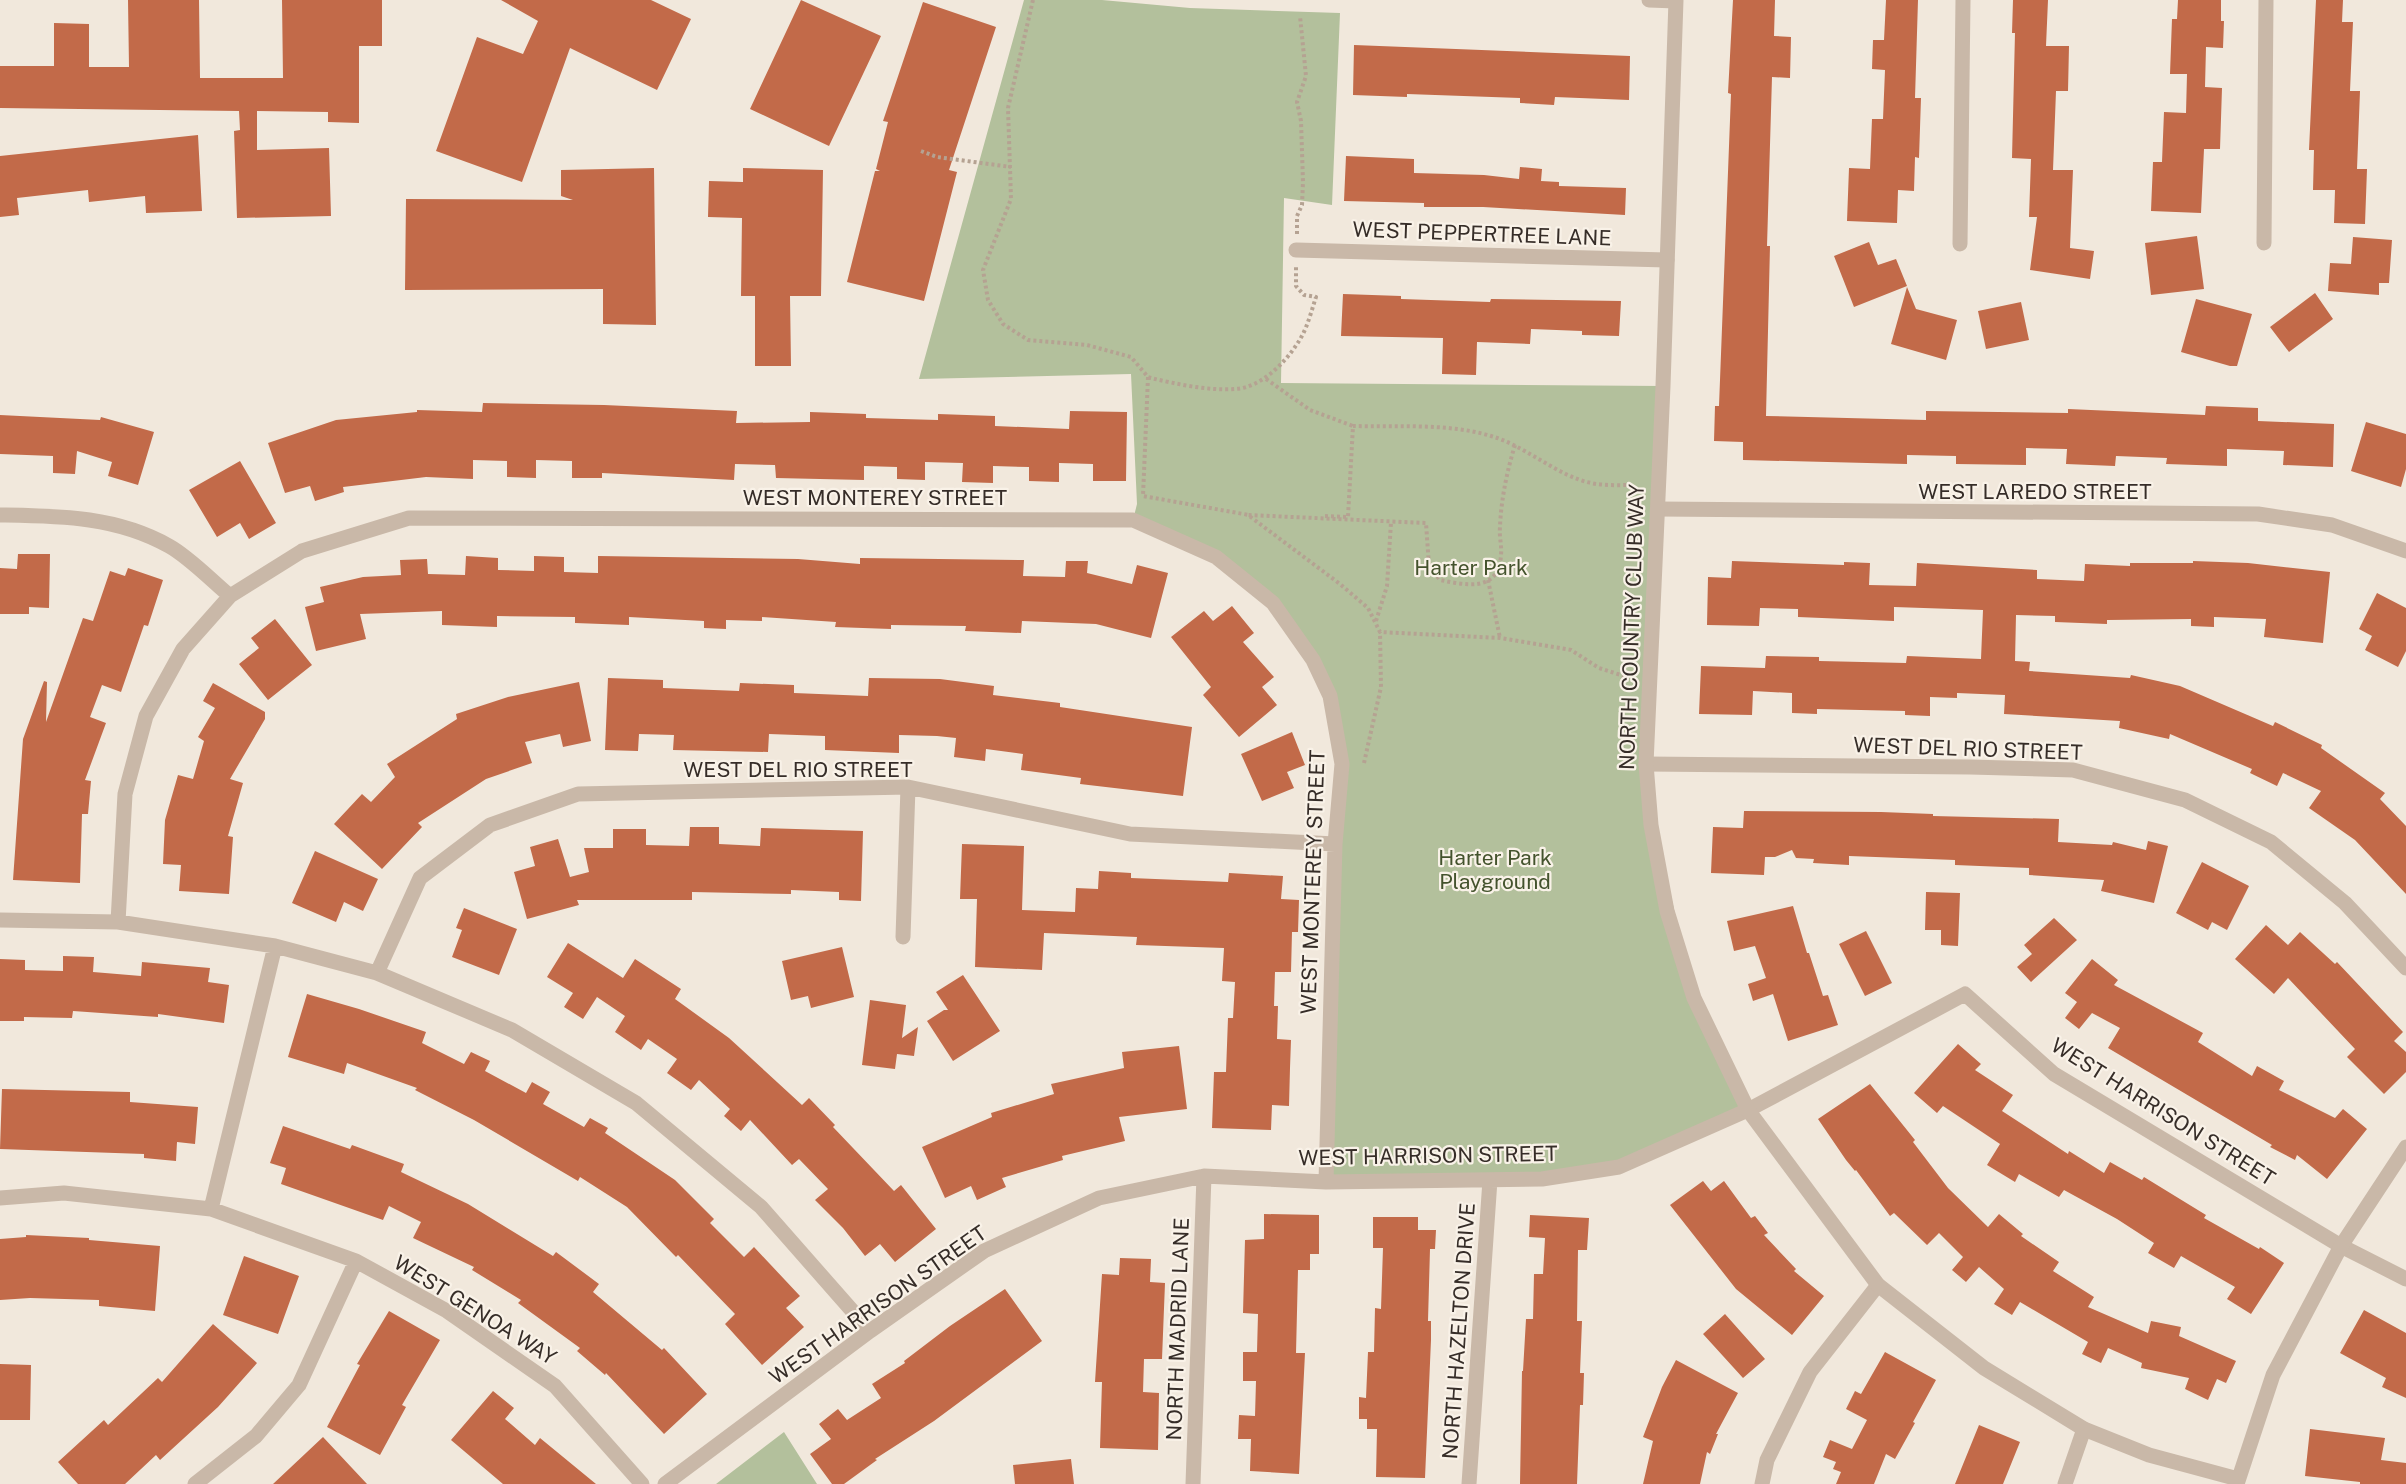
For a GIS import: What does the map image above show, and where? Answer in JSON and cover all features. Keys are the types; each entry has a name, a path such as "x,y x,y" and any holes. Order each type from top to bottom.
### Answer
{"street":[{"path":"1649,0 1676,0"},
{"name":"NORTH COUNTRY CLUB WAY","path":"1676,0 1658,509 1646,764 1651,825 1667,911 1694,998 1748,1110 1878,1285 1984,1368 2084,1429 2149,1455 2237,1481"},
{"path":"1960,244 1963,0"},
{"path":"2264,243 2266,0"},
{"name":"WEST PEPPERTREE LANE","path":"1296,250 1667,260"},
{"name":"WEST LAREDO STREET","path":"1658,509 2258,514 2332,525 2406,551"},
{"path":"0,515 58,516 116,523 171,546 230,596"},
{"name":"WEST MONTEREY STREET","path":"118,922 125,794 146,716 183,649 230,596 302,551 409,518 1132,520 1216,557 1273,603 1313,660 1330,696 1342,764 1335,844 1326,1182"},
{"name":"WEST DEL RIO STREET","path":"1646,764 1970,766 2073,770 2185,800 2271,842 2345,903 2406,968"},
{"path":"903,937 908,787"},
{"name":"WEST DEL RIO STREET","path":"377,973 420,878 490,825 578,794 908,787 1130,834 1335,844"},
{"path":"0,920 118,922 275,946 377,973 512,1030 636,1103 761,1207 870,1331"},
{"path":"211,1209 275,946"},
{"name":"WEST HARRISON STREET","path":"665,1484 870,1331 984,1251 1099,1197 1204,1176 1326,1182 1542,1179 1619,1167 1748,1110 1965,994 2054,1074 2341,1246 2406,1279"},
{"path":"2237,1481 2273,1375 2341,1246 2406,1147"},
{"name":"NORTH MADRID LANE","path":"1193,1484 1204,1176"},
{"name":"NORTH HAZELTON DRIVE","path":"1469,1484 1490,1180"},
{"name":"WEST GENOA WAY","path":"0,1198 64,1193 211,1209 357,1261 447,1311 555,1386 642,1484"},
{"path":"195,1484 256,1436 299,1385 357,1261"},
{"path":"1762,1484 1767,1460 1810,1372 1878,1285"},
{"path":"2065,1484 2084,1429"}],"path":[{"path":"1033,0 1008,108 1011,199 983,270 988,300 1003,324 1028,340 1087,345 1131,357 1148,377 1174,383 1236,390 1266,379 1297,345 1316,297 1304,296 1296,286 1297,216 1302,205 1303,182 1301,121 1297,102 1306,76 1300,16"},
{"path":"921,151 936,157 1011,167"},
{"path":"1148,377 1143,496 1248,515 1426,523 1429,566 1440,580 1466,585 1479,585 1488,580 1496,572 1502,558 1499,529 1509,464 1515,445"},
{"path":"1266,379 1310,410 1353,426 1460,430 1491,436 1515,445 1565,473 1591,483 1633,485"},
{"path":"1248,515 1348,517 1353,426"},
{"path":"1248,515 1340,584 1368,608 1380,632 1381,687 1364,763"},
{"path":"1375,622 1388,586 1391,522"},
{"path":"1488,580 1500,638"},
{"path":"1380,632 1500,638 1571,650 1599,668 1624,676"}],"green space":[{"name":"Harter Park","path":"1024,0 1102,0 1190,8 1340,13 1332,205 1284,198 1281,383 1663,386 1648,794 1694,998 1748,1110 1619,1167 1542,1179 1326,1182 1342,764 1330,696 1273,603 1216,557 1133,520 1137,504 1131,374 919,379"},
{"path":"784,1432 817,1484 716,1484"}],"building":[{"path":"128,0 199,0 200,78 283,78 282,0 382,0 382,46 359,46 359,123 328,122 328,112 257,111 257,150 329,148 331,216 237,218 234,131 240,130 239,111 0,108 0,66 54,66 54,23 89,24 89,67 129,67"},
{"path":"501,0 651,0 691,19 657,90 570,48 522,182 436,151 477,37 523,54 538,21"},
{"path":"801,0 881,36 829,146 750,109"},
{"path":"1733,0 1775,0 1774,36 1791,37 1790,78 1772,77 1767,246 1770,246 1766,416 1926,420 1926,411 2068,413 2068,409 2205,415 2206,406 2258,408 2258,421 2334,424 2333,467 2283,465 2284,451 2227,449 2227,466 2166,464 2167,458 2116,456 2115,466 2066,464 2067,449 2026,448 2026,465 1956,464 1956,456 1907,455 1907,464 1743,460 1743,442 1714,441 1715,406 1719,406"},
{"path":"1886,0 1918,0 1915,98 1921,98 1919,158 1915,157 1914,191 1898,190 1897,223 1847,221 1849,168 1870,169 1872,119 1883,119 1885,70 1872,69 1873,40 1884,40"},
{"path":"2013,0 2048,0 2046,46 2069,46 2068,91 2056,91 2053,170 2073,170 2070,248 2094,251 2090,279 2030,270 2037,217 2029,217 2031,159 2012,158 2015,33 2012,33"},
{"path":"2178,0 2221,0 2221,21 2224,21 2223,48 2206,47 2205,87 2222,88 2220,149 2204,149 2201,213 2151,211 2153,162 2162,162 2164,112 2186,113 2187,74 2170,74 2172,19 2177,19"},
{"path":"2316,0 2343,0 2342,22 2353,22 2350,91 2360,91 2357,169 2367,169 2365,224 2334,223 2335,190 2313,190 2314,150 2309,150"},
{"path":"923,2 996,27 949,170 957,172 924,301 847,282 875,171 880,171 876,169 888,122 883,121"},
{"path":"1354,45 1630,56 1629,100 1555,97 1554,105 1520,103 1520,98 1407,94 1407,97 1353,95"},
{"path":"198,135 202,211 146,213 145,196 89,202 88,190 17,198 19,215 0,217 0,156"},
{"path":"1346,156 1414,159 1414,173 1484,175 1519,179 1520,167 1542,169 1541,181 1559,182 1559,186 1626,188 1625,215 1483,207 1424,207 1424,203 1344,201"},
{"path":"654,168 656,325 603,324 603,289 405,290 406,199 573,200 561,196 561,170"},
{"path":"743,168 823,170 821,296 790,296 791,366 755,366 755,296 741,296 742,218 708,217 709,181 743,182"},
{"path":"2197,236 2204,289 2151,295 2145,243"},
{"path":"2353,237 2392,240 2389,283 2379,283 2379,295 2328,291 2330,263 2351,264"},
{"path":"1869,242 1878,265 1896,259 1907,286 1854,307 1834,256"},
{"path":"1907,287 1916,309 1957,320 1946,360 1891,344"},
{"path":"2315,293 2333,319 2289,352 2270,327"},
{"path":"1343,294 1401,296 1401,299 1490,302 1491,299 1621,301 1619,336 1582,335 1582,331 1531,329 1530,344 1477,342 1476,375 1442,374 1443,338 1341,336"},
{"path":"2196,299 2252,314 2237,366 2181,352"},
{"path":"2021,302 2029,340 1986,349 1978,311"},
{"path":"483,403 604,405 737,411 736,423 810,422 810,412 866,414 866,418 938,420 938,414 995,416 995,426 1069,429 1070,411 1127,412 1126,481 1093,481 1093,464 1059,463 1059,482 1029,481 1029,467 993,466 993,483 962,482 963,463 925,462 925,480 897,479 897,467 864,466 864,480 776,478 775,465 735,464 734,480 602,473 602,478 572,478 572,461 536,460 536,478 507,477 507,461 473,460 473,479 426,477 343,487 344,492 315,501 310,486 285,493 268,443 336,420 417,412 417,410 482,412"},
{"path":"0,415 100,420 101,417 154,432 138,485 108,476 112,462 77,451 75,474 53,473 53,456 0,454"},
{"path":"2366,422 2406,434 2406,469 2401,487 2351,471"},
{"path":"240,461 276,523 249,539 240,523 217,537 189,490"},
{"path":"18,554 50,554 49,608 29,607 29,614 0,614 0,568 17,569"},
{"path":"466,556 498,558 498,570 534,571 534,556 564,557 564,572 598,573 598,556 798,559 860,564 860,558 1024,560 1023,576 1065,577 1066,561 1088,561 1087,573 1132,584 1137,565 1168,573 1151,638 1096,624 1022,621 1021,633 965,631 966,626 891,625 891,629 835,627 836,622 762,617 762,621 726,620 726,629 704,628 704,621 629,617 629,625 575,623 575,617 497,616 497,627 442,625 442,611 360,614 366,639 316,651 305,607 324,602 320,587 363,577 401,575 400,560 427,559 428,574 465,575"},
{"path":"1732,561 1844,565 1844,562 1870,563 1869,585 1916,586 1917,563 2037,570 2037,579 2084,581 2085,564 2130,566 2130,563 2193,563 2193,561 2248,563 2330,572 2323,643 2264,637 2266,619 2214,617 2214,627 2191,626 2191,619 2107,620 2107,624 2055,622 2055,616 2016,615 2015,661 2030,662 2029,671 2130,678 2131,675 2180,686 2273,726 2275,722 2322,745 2321,748 2385,793 2380,799 2406,826 2406,894 2355,840 2309,808 2321,791 2283,773 2277,786 2250,773 2252,769 2170,734 2169,739 2119,728 2120,721 2004,714 2005,695 1957,693 1957,698 1930,697 1930,716 1905,715 1905,711 1817,709 1817,714 1792,713 1792,693 1753,691 1752,715 1699,714 1701,666 1765,668 1766,656 1819,657 1819,661 1906,663 1907,656 1981,659 1983,610 1894,607 1894,621 1798,617 1798,609 1760,608 1759,626 1707,625 1708,577 1731,578"},
{"path":"128,568 163,580 148,626 144,625 121,692 102,685 90,717 106,723 85,780 91,781 88,814 82,814 80,883 13,880 23,739 44,681 47,682 46,722 83,618 93,621 110,571 125,576"},
{"path":"2377,593 2406,608 2406,651 2398,667 2365,650 2372,636 2359,629"},
{"path":"1232,606 1254,633 1243,642 1274,677 1262,687 1277,705 1239,737 1203,695 1211,687 1171,637 1204,611 1213,621"},
{"path":"275,619 312,665 268,700 239,664 259,648 251,638"},
{"path":"608,678 663,680 663,688 739,691 740,683 794,685 794,693 868,696 869,678 940,679 994,686 993,695 1060,703 1060,707 1192,727 1183,796 1080,784 1081,778 1021,770 1023,754 986,749 985,761 954,757 956,738 937,736 899,735 899,753 825,750 825,736 769,734 768,752 673,750 674,735 639,734 638,751 605,750"},
{"path":"579,682 591,741 563,747 560,734 525,742 532,763 486,779 418,823 422,827 382,869 334,824 362,794 371,802 395,777 387,764 457,719 456,714 508,697"},
{"path":"213,683 265,712 265,719 230,779 243,783 228,836 233,837 229,894 179,891 181,865 163,864 165,820 178,775 193,779 204,741 198,737 215,708 203,701"},
{"path":"1292,732 1305,765 1287,772 1294,788 1262,801 1241,754"},
{"path":"1744,811 1881,812 1933,814 1933,816 2059,819 2058,842 2112,845 2113,842 2146,850 2148,841 2168,846 2154,903 2101,891 2104,880 2029,875 2029,868 1955,865 1955,860 1849,856 1849,865 1813,863 1814,859 1796,858 1792,850 1775,857 1765,857 1764,875 1711,873 1713,827 1743,828"},
{"path":"690,827 719,827 719,844 760,846 761,828 863,831 861,901 839,900 839,892 791,890 791,894 692,892 692,900 577,900 579,905 527,919 514,872 535,866 530,847 558,839 570,877 589,872 584,848 613,848 613,829 646,829 646,845 689,846"},
{"path":"962,844 1024,846 1022,910 1075,912 1076,888 1098,889 1099,871 1131,873 1131,878 1228,882 1229,873 1283,876 1281,899 1299,900 1298,932 1292,932 1291,972 1275,972 1274,1006 1278,1006 1277,1039 1291,1040 1289,1106 1272,1105 1271,1130 1212,1128 1214,1072 1226,1072 1228,1018 1233,1018 1235,982 1222,981 1224,948 1136,945 1137,937 1044,933 1042,970 975,967 977,899 960,899"},
{"path":"315,851 378,879 363,911 344,902 336,922 292,903"},
{"path":"2202,862 2249,886 2227,930 2212,922 2208,930 2176,913"},
{"path":"1926,892 1960,893 1958,946 1941,945 1941,930 1925,930"},
{"path":"1793,906 1823,996 1828,995 1838,1025 1788,1041 1773,994 1753,1001 1748,984 1766,978 1755,946 1734,951 1727,921"},
{"path":"464,908 517,929 499,975 452,957 462,930 456,928"},
{"path":"2054,918 2077,940 2031,982 2017,967 2032,954 2024,945"},
{"path":"2266,925 2288,945 2300,932 2335,964 2337,962 2403,1032 2394,1041 2406,1052 2406,1072 2384,1094 2347,1057 2355,1049 2288,978 2274,994 2235,959"},
{"path":"1866,931 1892,983 1865,996 1839,944"},
{"path":"568,943 623,978 635,959 681,989 675,999 729,1038 802,1105 809,1098 835,1125 833,1127 894,1191 901,1185 936,1229 895,1262 880,1244 865,1256 843,1228 815,1200 828,1189 799,1159 792,1165 750,1120 741,1131 724,1116 730,1109 699,1080 691,1090 667,1073 677,1059 648,1039 641,1050 615,1032 625,1016 597,997 583,1019 564,1007 573,993 547,977"},
{"path":"842,947 854,997 811,1008 808,996 791,1000 782,961"},
{"path":"63,956 94,957 93,972 141,976 142,962 210,968 208,982 229,985 224,1023 158,1014 158,1017 73,1011 72,1018 24,1017 24,1021 0,1021 0,959 25,960 25,970 63,971"},
{"path":"2092,959 2118,980 2114,985 2203,1033 2198,1042 2252,1076 2257,1066 2284,1081 2279,1090 2335,1118 2343,1109 2367,1129 2327,1179 2297,1155 2295,1160 2270,1147 2272,1145 2108,1048 2120,1028 2092,1013 2079,1029 2065,1018 2077,1002 2065,993"},
{"path":"963,975 1000,1031 953,1061 927,1021 944,1010 948,1010 936,992"},
{"path":"307,994 426,1032 422,1043 464,1064 471,1052 490,1061 485,1071 526,1093 532,1082 550,1092 543,1104 584,1127 590,1118 608,1128 605,1133 675,1180 714,1219 710,1223 744,1257 754,1247 800,1296 786,1308 804,1327 762,1365 725,1324 735,1314 627,1207 580,1177 578,1181 474,1120 415,1090 417,1088 347,1063 344,1074 288,1057"},
{"path":"870,1000 906,1005 902,1038 918,1027 914,1056 897,1054 895,1069 862,1065"},
{"path":"1958,1044 1981,1064 1975,1070 2013,1095 2002,1111 2068,1154 2069,1151 2104,1173 2110,1162 2142,1180 2144,1177 2206,1215 2204,1218 2259,1249 2260,1247 2284,1263 2251,1314 2227,1299 2235,1287 2181,1256 2174,1268 2148,1253 2154,1243 2117,1219 2064,1190 2059,1197 2019,1174 2015,1182 1987,1165 2000,1144 1943,1106 1937,1113 1914,1093"},
{"path":"1179,1046 1187,1109 1119,1117 1125,1141 1062,1156 1063,1160 1002,1178 1006,1187 977,1200 971,1186 945,1198 922,1147 992,1117 991,1113 1054,1094 1051,1084 1124,1068 1122,1052"},
{"path":"1870,1084 1915,1140 1913,1142 1948,1188 1988,1227 1999,1214 2023,1234 2021,1236 2059,1262 2053,1271 2094,1297 2088,1307 2148,1333 2151,1321 2181,1327 2179,1336 2236,1361 2226,1383 2217,1379 2208,1400 2185,1389 2189,1378 2141,1368 2142,1363 2108,1348 2101,1363 2082,1354 2088,1342 2020,1302 2012,1315 1994,1304 2004,1289 1979,1267 1966,1282 1952,1270 1963,1257 1939,1233 1927,1245 1894,1213 1890,1216 1846,1160 1818,1119"},
{"path":"2,1089 130,1092 130,1102 198,1107 195,1144 177,1142 176,1161 144,1158 144,1154 0,1149"},
{"path":"283,1126 350,1149 352,1145 404,1164 401,1172 468,1204 553,1256 556,1252 599,1284 593,1292 662,1350 664,1348 707,1394 664,1434 606,1373 605,1375 577,1351 580,1348 518,1303 521,1300 472,1270 474,1267 413,1238 421,1222 389,1206 383,1220 281,1184 286,1168 270,1163"},
{"path":"1703,1181 1711,1191 1724,1181 1751,1218 1755,1216 1768,1233 1764,1235 1796,1269 1794,1271 1824,1296 1792,1335 1736,1289 1670,1205"},
{"path":"1264,1214 1319,1215 1319,1254 1310,1254 1310,1270 1298,1270 1296,1353 1305,1353 1299,1474 1250,1471 1251,1439 1238,1439 1239,1415 1255,1416 1256,1381 1243,1381 1243,1352 1257,1352 1258,1314 1243,1313 1245,1240 1264,1239"},
{"path":"1530,1215 1589,1218 1587,1250 1578,1250 1577,1321 1582,1321 1580,1373 1584,1373 1583,1405 1580,1405 1577,1484 1520,1484 1522,1371 1526,1319 1533,1319 1534,1274 1543,1274 1545,1238 1529,1237"},
{"path":"1373,1217 1418,1217 1418,1230 1436,1230 1435,1249 1430,1249 1428,1321 1431,1321 1431,1340 1425,1478 1376,1477 1377,1429 1367,1429 1367,1419 1359,1419 1359,1397 1366,1398 1368,1352 1374,1352 1375,1308 1381,1309 1383,1248 1373,1248"},
{"path":"26,1235 89,1238 89,1240 160,1246 155,1311 99,1306 99,1300 30,1298 0,1300 0,1239 26,1237"},
{"path":"244,1256 299,1276 278,1334 223,1315"},
{"path":"1120,1258 1151,1259 1150,1282 1165,1283 1162,1359 1144,1359 1143,1392 1159,1393 1158,1450 1100,1448 1102,1382 1095,1382 1102,1274 1119,1275"},
{"path":"1005,1289 1042,1341 934,1421 875,1459 877,1460 844,1484 832,1484 810,1454 831,1439 819,1424 838,1409 847,1420 881,1398 872,1384 905,1363 904,1361 950,1326"},
{"path":"2364,1310 2406,1333 2406,1398 2382,1387 2386,1378 2340,1353"},
{"path":"389,1311 440,1340 402,1405 406,1407 380,1455 327,1427 360,1365 357,1364"},
{"path":"1725,1314 1765,1359 1743,1378 1703,1334"},
{"path":"213,1324 257,1363 218,1407 160,1460 156,1455 125,1484 78,1484 58,1462 104,1420 108,1425 158,1378 162,1382"},
{"path":"1885,1352 1936,1380 1895,1459 1886,1454 1874,1484 1836,1484 1841,1472 1833,1469 1836,1462 1823,1457 1830,1440 1852,1449 1867,1420 1846,1409 1855,1391 1861,1394"},
{"path":"1676,1360 1738,1393 1716,1434 1718,1434 1710,1454 1707,1452 1700,1484 1643,1484 1653,1441 1643,1437 1662,1387"},
{"path":"0,1364 31,1365 30,1420 0,1420"},
{"path":"493,1391 514,1408 505,1419 535,1445 540,1438 596,1484 503,1484 451,1440"},
{"path":"1979,1425 2020,1442 2003,1484 1955,1484"},
{"path":"2310,1429 2385,1438 2381,1460 2406,1463 2406,1484 2360,1484 2360,1482 2305,1476"},
{"path":"323,1437 367,1484 273,1484"},
{"path":"1071,1459 1074,1484 1015,1484 1013,1465"}],"park label":[{"name":"Harter Park Playground","path":"1495,870"}]}
